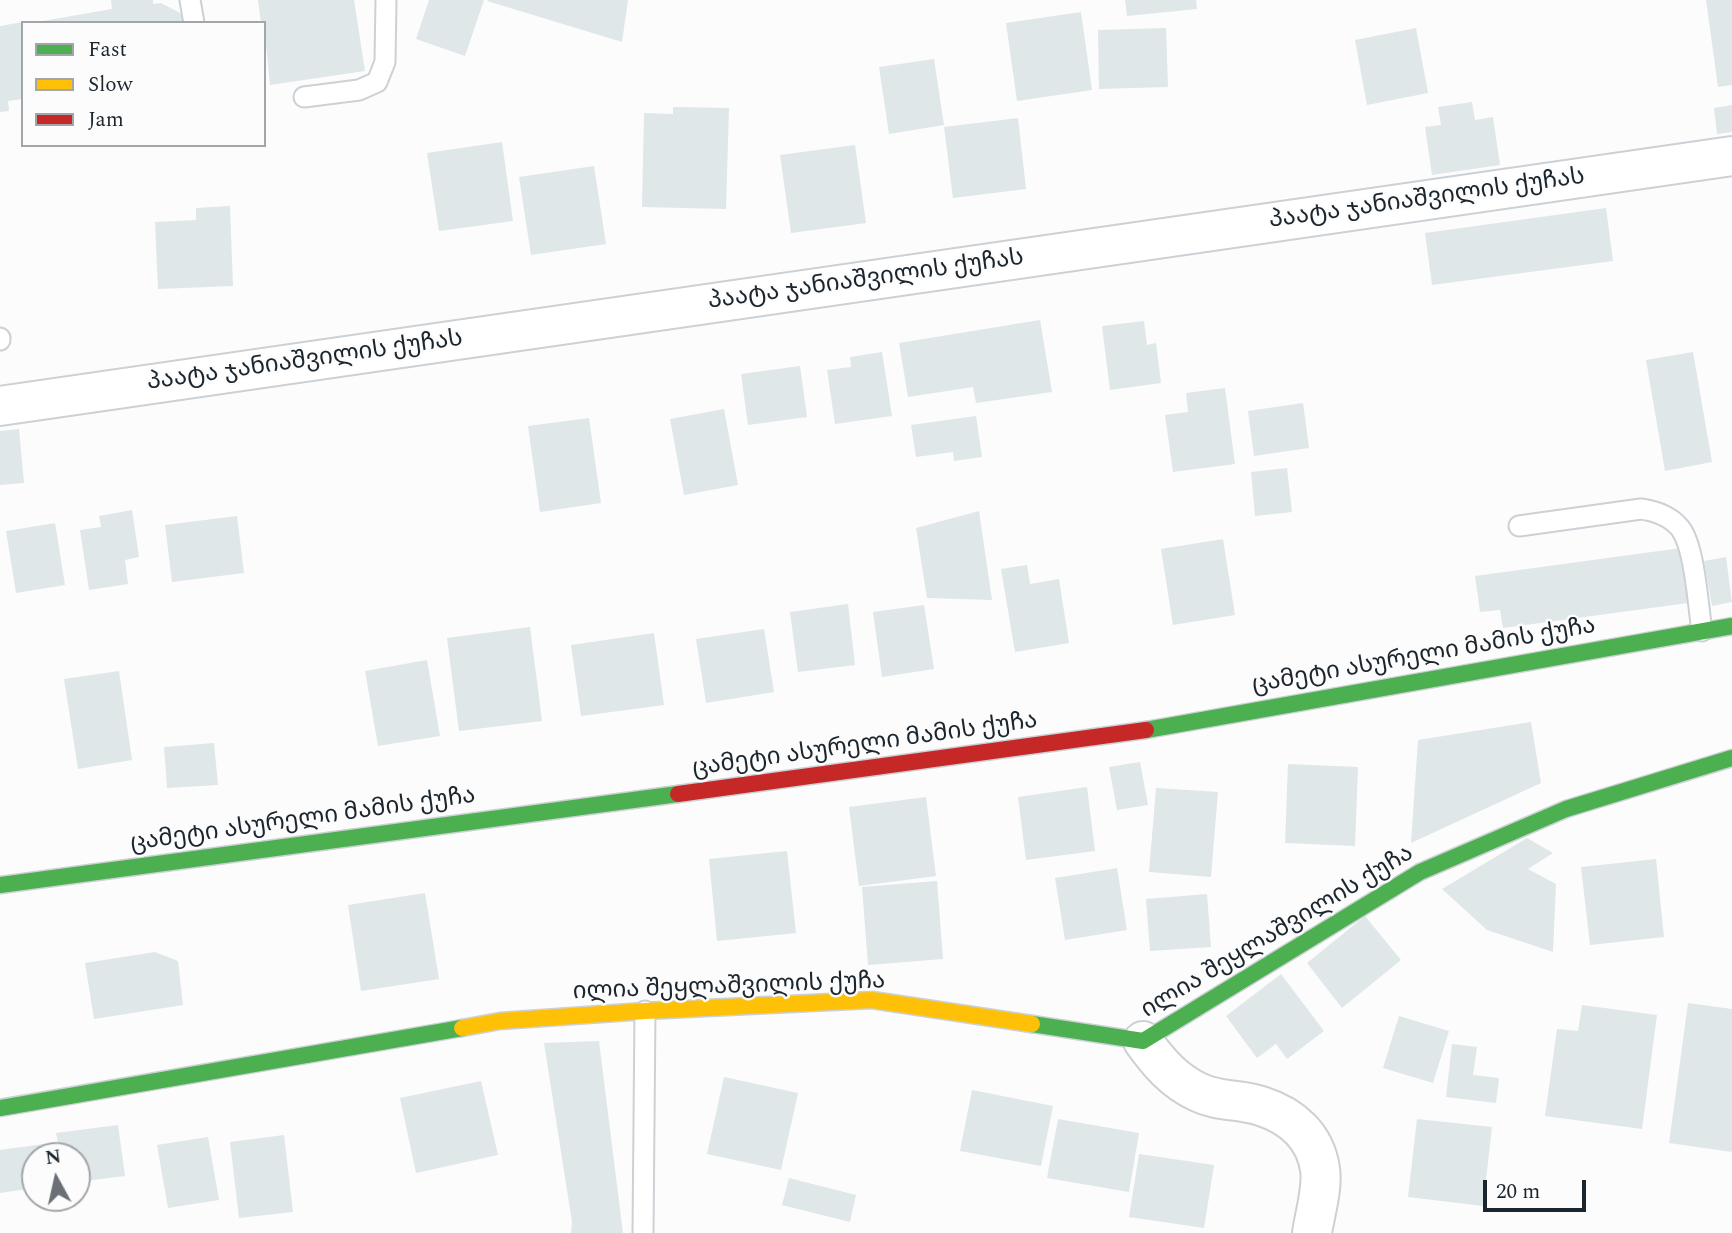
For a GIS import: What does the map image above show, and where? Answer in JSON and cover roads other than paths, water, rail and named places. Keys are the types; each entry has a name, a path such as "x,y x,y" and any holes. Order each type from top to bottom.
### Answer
{"street":[{"name":"პაატა ჯანიაშვილის ქუჩას","path":"0,406 1732,156"},
{"name":"ცამეტი ასურელი მამის ქუჩა","path":"0,885 1113,736 1732,626"},
{"name":"ილია შეყლაშვილის ქუჩა","path":"0,1108 499,1021 645,1011 872,1000 1143,1041 1420,872 1566,809 1732,758"},
{"path":"1143,1041 1164,1069 1197,1092 1222,1101 1260,1105 1291,1120 1315,1143 1321,1172 1312,1233"}],"lane":[{"path":"190,0 194,21"},
{"path":"304,97 359,90 377,82 385,62 386,0"},
{"path":"1518,526 1641,509 1658,512 1670,519 1687,538 1702,631"},
{"path":"643,1233 645,1011"}]}
